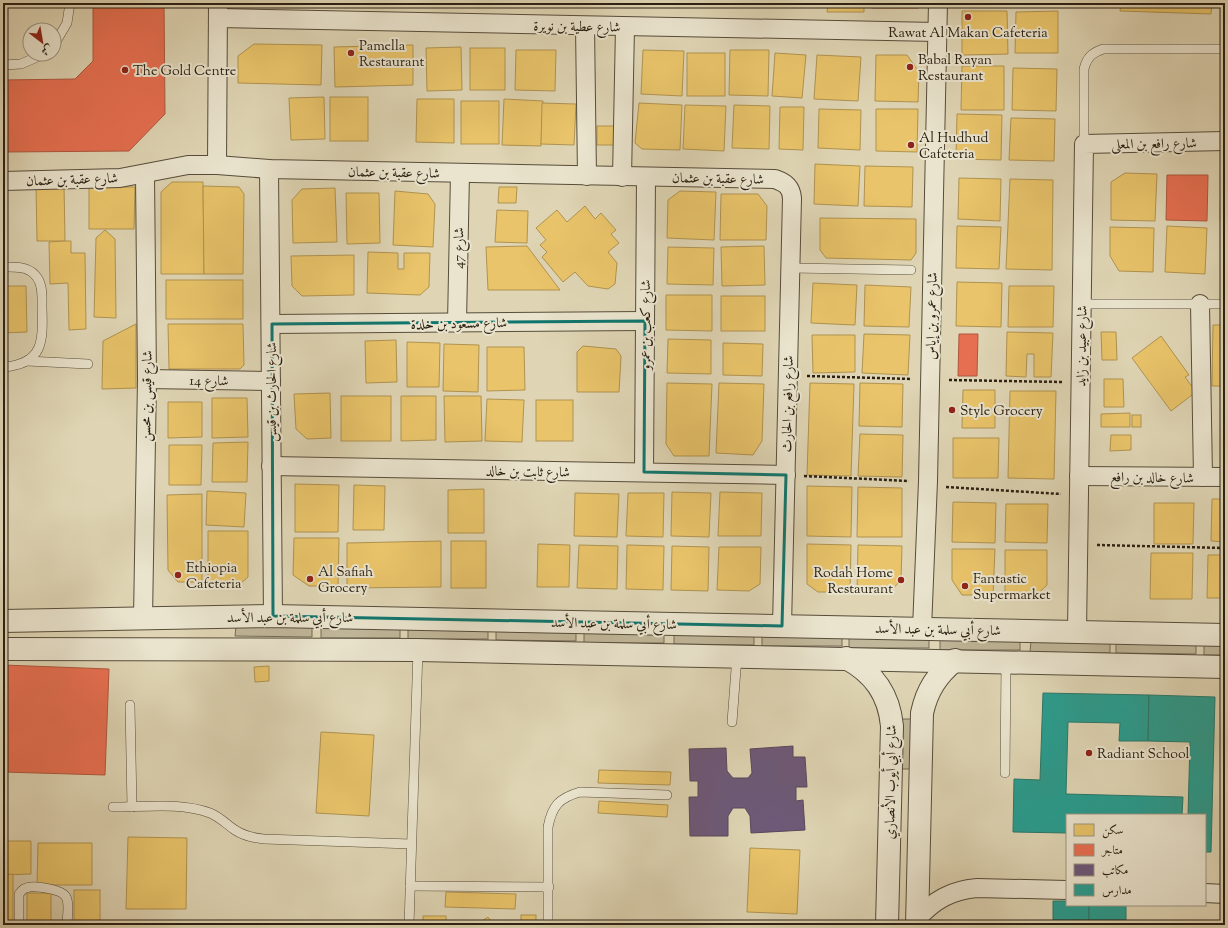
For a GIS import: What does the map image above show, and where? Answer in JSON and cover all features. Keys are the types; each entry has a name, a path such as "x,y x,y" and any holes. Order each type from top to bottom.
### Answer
{"street":[{"name":"شارع عمرو بن إياس","path":"922,629 928,483 938,3"},
{"name":"شارع عطية بن نويرة","path":"218,11 585,26 937,32"},
{"path":"217,165 218,11"},
{"path":"585,26 587,176"},
{"path":"622,177 626,27"},
{"name":"شارع رافع بن المعلى","path":"1084,144 1225,141"},
{"name":"شارع عبيد بن زايد","path":"1077,632 1084,144"},
{"name":"شارع عقبة بن عثمان","path":"3,181 120,178 173,167 217,165 269,169 775,179 786,184"},
{"name":"شارع الحارث بن قيس","path":"269,169 272,324 271,466 273,616"},
{"name":"شارع 47","path":"457,323 460,173"},
{"name":"شارع قيس بن محسن","path":"143,618 147,379 145,174"},
{"name":"شارع كعب بن عمرو","path":"644,472 646,177"},
{"name":"شارع رافع بن الحارث","path":"782,626 792,198 790,188 786,184"},
{"path":"1200,304 1203,477"},
{"name":"شارع مسعود بن خلدة","path":"272,324 645,321"},
{"name":"شارع 14","path":"147,379 271,381"},
{"name":"شارع ثابت بن خالد","path":"271,466 786,475"},
{"name":"شارع خالد بن رافع","path":"1079,476 1225,477"},
{"name":"شارع أبي سلمة بن عبد الأسد","path":"3,621 273,616 1225,635"},
{"path":"97,648 98,637 106,629 143,618"},
{"path":"3,649 97,648 418,650 1225,666"},
{"name":"شارع أبي أيوب الأنصاري","path":"846,658 859,665 870,674 886,698 890,711 892,726 887,925"},
{"path":"913,923 922,712 930,688 936,678 954,660"},
{"path":"889,842 899,846 906,860 905,914 913,923"},
{"path":"913,923 934,903 954,892 966,889 1066,890"},
{"path":"1206,894 1225,894"}],"lane":[{"path":"62,31 67,23 70,3"},
{"name":"شارع عبيد بن زايد","path":"1084,144 1084,69 1086,60 1093,53 1103,49 1225,49"},
{"path":"3,65 21,64 26,62"},
{"path":"3,267 28,269 35,274 40,282 42,342 34,355 27,361"},
{"path":"791,268 911,270"},
{"path":"1081,304 1225,304"},
{"path":"3,367 12,366 27,361 88,364"},
{"path":"409,925 418,650"},
{"path":"732,722 737,656"},
{"path":"1005,773 1006,661"},
{"path":"130,705 132,807"},
{"path":"548,925 548,827 550,814 557,803 568,795 580,792 667,794"},
{"path":"113,807 185,807 199,809 212,813 235,830 249,837 264,839 411,844"},
{"path":"410,886 549,887"},
{"path":"19,925 19,894 23,889 30,888 56,890 64,894 67,901 67,925"}],"path":[{"path":"786,475 928,483 1079,496"},
{"path":"1078,545 1225,548"}],"highlighted area":[{"path":"645,321 644,472 786,475 782,626 273,616 272,324"}],"shaded area":[{"path":"236,626 312,627 312,637 235,636"},
{"path":"321,627 400,628 400,638 321,638"},
{"path":"408,629 488,629 488,639 408,639"},
{"path":"496,631 576,631 576,641 496,640"},
{"path":"584,632 664,633 664,643 584,643"},
{"path":"674,634 754,635 754,645 674,644"},
{"path":"762,636 842,636 842,646 762,646"},
{"path":"849,638 929,638 929,648 849,648"},
{"path":"940,640 1020,640 1020,650 940,650"},
{"path":"1031,641 1110,642 1110,653 1030,652"},
{"path":"1116,643 1196,644 1196,654 1116,653"},
{"path":"1204,645 1225,645 1225,655 1204,655"},
{"path":"901,719 911,719 910,769 900,769"}],"building: سكن":[{"path":"567,3 608,3 608,5 567,6"},
{"path":"671,3 717,3 717,6 671,6"},
{"path":"721,3 764,3 764,7 720,6"},
{"path":"776,3 818,3 818,6 777,7"},
{"path":"828,3 864,3 864,12 827,12"},
{"path":"1121,3 1212,3 1211,14 1120,11"},
{"path":"1222,3 1225,3 1225,13 1222,13"},
{"path":"962,11 1007,11 1008,54 962,55"},
{"path":"1058,11 1058,53 1015,53 1016,12"},
{"path":"254,44 322,45 321,85 238,83 238,56"},
{"path":"413,45 413,85 335,87 334,47"},
{"path":"461,47 462,90 427,91 426,48"},
{"path":"470,48 505,48 505,90 470,90"},
{"path":"516,50 556,50 555,91 515,90"},
{"path":"643,50 684,51 682,96 641,94"},
{"path":"730,50 769,50 768,96 729,95"},
{"path":"687,53 725,53 725,96 687,96"},
{"path":"775,53 806,55 802,98 772,96"},
{"path":"817,55 861,57 858,101 814,99"},
{"path":"876,55 907,55 919,72 918,102 875,101"},
{"path":"962,66 1004,66 1004,110 961,110"},
{"path":"1013,68 1057,69 1056,111 1012,110"},
{"path":"324,97 325,139 291,140 289,98"},
{"path":"330,97 368,97 368,141 330,141"},
{"path":"417,99 454,99 454,143 416,142"},
{"path":"504,99 543,101 541,146 502,145"},
{"path":"461,101 499,101 499,144 461,144"},
{"path":"542,103 576,104 574,145 541,144"},
{"path":"639,103 682,105 680,150 642,149 635,143"},
{"path":"685,105 726,106 724,151 683,149"},
{"path":"734,105 770,106 769,149 732,148"},
{"path":"780,107 804,107 803,150 779,149"},
{"path":"819,109 861,110 860,150 818,148"},
{"path":"876,109 918,109 917,152 876,151"},
{"path":"957,114 1002,115 1001,160 956,159"},
{"path":"1011,118 1055,119 1054,161 1009,160"},
{"path":"597,126 617,126 617,145 597,145"},
{"path":"815,164 860,166 858,206 814,204"},
{"path":"865,166 913,167 912,207 864,206"},
{"path":"1125,173 1157,174 1155,221 1111,220 1111,182"},
{"path":"1221,175 1225,175 1225,220 1220,220"},
{"path":"959,178 1001,179 1000,221 958,219"},
{"path":"1010,179 1053,180 1052,270 1006,269"},
{"path":"172,182 203,182 204,274 161,274 161,192"},
{"path":"64,185 65,241 37,241 36,186"},
{"path":"203,186 239,187 244,194 243,274 204,274"},
{"path":"89,187 135,187 134,229 89,229"},
{"path":"499,187 517,187 516,203 498,203"},
{"path":"335,188 337,242 293,243 292,200 302,189"},
{"path":"395,191 428,194 435,204 433,247 393,245"},
{"path":"680,191 716,192 714,240 667,238 668,200"},
{"path":"346,193 379,193 380,243 347,244"},
{"path":"721,194 758,194 767,206 766,240 720,240"},
{"path":"585,206 595,219 601,213 616,230 611,234 619,243 608,252 617,263 615,284 608,289 588,286 575,272 563,282 542,257 547,252 540,245 546,240 536,228 557,210 567,222"},
{"path":"497,210 528,211 527,243 495,242"},
{"path":"820,218 916,219 916,253 911,260 826,258 820,250"},
{"path":"957,226 1001,227 999,269 956,268"},
{"path":"1167,226 1207,228 1205,274 1165,272"},
{"path":"1222,226 1225,226 1225,273 1221,273"},
{"path":"1110,227 1154,228 1153,272 1119,271 1110,256"},
{"path":"105,230 115,239 116,318 94,317 96,238"},
{"path":"71,241 71,253 85,253 86,329 69,330 68,283 50,284 49,242"},
{"path":"527,246 560,290 488,290 486,247"},
{"path":"764,246 765,285 722,286 721,247"},
{"path":"668,247 714,248 713,285 667,284"},
{"path":"368,252 398,253 398,269 404,269 404,253 430,253 429,287 420,295 367,293"},
{"path":"354,255 354,295 302,296 292,286 291,256"},
{"path":"166,280 243,280 243,319 166,319"},
{"path":"957,282 1002,283 1001,327 956,326"},
{"path":"813,283 857,285 855,325 811,323"},
{"path":"865,285 911,287 909,327 864,326"},
{"path":"3,286 26,286 27,332 3,333"},
{"path":"1009,286 1054,286 1053,327 1008,327"},
{"path":"666,295 712,295 712,331 666,330"},
{"path":"721,296 765,296 765,331 721,331"},
{"path":"136,324 136,388 102,389 103,341"},
{"path":"168,324 243,324 244,365 240,369 169,369"},
{"path":"1213,325 1225,325 1225,386 1212,386"},
{"path":"1007,332 1053,333 1051,377 1034,377 1034,354 1027,354 1026,377 1006,376"},
{"path":"1101,332 1116,332 1117,360 1102,360"},
{"path":"864,334 910,335 908,375 862,373"},
{"path":"812,335 855,335 855,372 813,373"},
{"path":"1161,336 1189,375 1185,377 1196,392 1171,411 1132,358"},
{"path":"668,339 711,340 711,374 667,373"},
{"path":"396,340 397,382 366,383 365,341"},
{"path":"407,342 440,343 439,387 407,387"},
{"path":"723,343 763,344 762,376 723,375"},
{"path":"444,344 479,345 478,392 443,391"},
{"path":"583,346 616,349 621,356 619,392 577,392 577,352"},
{"path":"487,347 524,347 525,390 487,391"},
{"path":"1104,379 1123,379 1124,407 1104,407"},
{"path":"667,383 712,384 709,456 674,456 666,444"},
{"path":"719,383 764,384 762,441 753,455 716,453"},
{"path":"810,383 854,384 851,476 807,475"},
{"path":"860,383 903,384 902,427 859,426"},
{"path":"963,390 995,390 995,428 962,428"},
{"path":"1010,391 1056,391 1054,479 1008,478"},
{"path":"330,393 331,438 307,439 296,429 294,394"},
{"path":"341,396 391,396 391,441 341,441"},
{"path":"401,396 436,396 436,440 401,441"},
{"path":"444,396 481,396 482,441 445,442"},
{"path":"212,398 247,398 248,437 212,438"},
{"path":"487,399 524,400 522,442 485,441"},
{"path":"536,400 573,400 573,441 536,441"},
{"path":"168,402 202,402 202,437 168,438"},
{"path":"1130,413 1130,427 1101,427 1101,414"},
{"path":"1132,415 1141,415 1141,427 1132,427"},
{"path":"860,434 903,435 902,477 858,476"},
{"path":"1111,435 1131,435 1131,450 1110,451"},
{"path":"953,438 999,438 998,478 953,478"},
{"path":"248,442 247,482 212,482 213,443"},
{"path":"169,445 202,445 201,485 169,485"},
{"path":"295,484 339,485 338,532 295,532"},
{"path":"354,485 385,486 384,530 353,530"},
{"path":"807,486 852,487 851,537 807,536"},
{"path":"858,487 902,488 902,537 857,537"},
{"path":"484,489 484,533 448,533 448,490"},
{"path":"207,491 246,493 244,527 206,525"},
{"path":"672,492 711,493 709,537 671,536"},
{"path":"720,492 762,493 761,536 718,536"},
{"path":"575,493 619,494 617,537 574,536"},
{"path":"628,493 664,493 663,537 626,536"},
{"path":"202,494 202,582 178,582 168,570 167,495"},
{"path":"1212,499 1225,499 1225,542 1211,541"},
{"path":"953,502 996,503 995,543 952,542"},
{"path":"1154,503 1194,503 1193,544 1154,544"},
{"path":"1006,504 1048,504 1047,543 1005,542"},
{"path":"208,531 248,531 248,577 240,584 208,585"},
{"path":"294,538 339,538 338,586 309,586 293,575"},
{"path":"441,541 441,587 347,588 347,543"},
{"path":"451,541 486,541 486,588 451,588"},
{"path":"538,544 570,545 569,587 537,587"},
{"path":"807,544 851,545 850,592 818,592 807,584"},
{"path":"579,545 618,546 617,589 577,588"},
{"path":"627,545 664,546 663,590 626,589"},
{"path":"858,545 902,546 901,580 890,592 857,592"},
{"path":"672,546 709,547 708,591 671,590"},
{"path":"719,547 761,547 760,584 749,591 717,590"},
{"path":"952,549 995,549 993,595 962,595 952,580"},
{"path":"1005,550 1047,550 1047,585 1034,597 1005,596"},
{"path":"1151,553 1193,553 1192,599 1150,599"},
{"path":"1208,555 1225,555 1225,598 1207,598"},
{"path":"269,666 269,681 255,682 254,667"},
{"path":"321,732 374,735 369,816 316,813"},
{"path":"599,770 671,772 670,785 598,783"},
{"path":"599,801 668,805 667,817 598,813"},
{"path":"128,837 187,838 186,909 126,909"},
{"path":"3,841 31,841 31,874 3,875"},
{"path":"38,843 92,843 92,885 37,885"},
{"path":"750,848 800,850 797,914 747,912"},
{"path":"13,874 13,925 3,925 3,875"},
{"path":"74,890 100,890 100,925 74,925"},
{"path":"446,892 516,894 515,909 445,907"},
{"path":"27,893 51,893 51,925 27,925"},
{"path":"521,915 536,915 536,925 521,925"},
{"path":"423,916 446,916 446,925 423,925"},
{"path":"488,917 494,925 476,925"}],"building: متاجر":[{"name":"The Gold Centre","path":"93,3 164,3 165,114 129,151 3,152 3,80 75,79 93,61"},
{"path":"872,3 918,3 918,8 872,8"},
{"path":"1006,3 1098,3 1098,6"},
{"path":"1167,175 1208,175 1207,221 1166,220"},
{"path":"959,334 978,334 977,376 958,376"},
{"path":"3,665 109,669 105,775 3,772"}],"building: مكاتب":[{"path":"793,746 793,757 805,757 807,787 796,787 796,801 803,800 805,830 751,833 750,816 745,808 733,808 728,816 728,836 690,836 689,797 698,797 698,781 690,781 689,749 726,748 727,771 733,778 748,778 752,773 750,749"}],"building: مدارس":[{"path":"1043,693 1149,695 1148,741 1119,741 1120,723 1068,722 1066,794 1183,797 1182,814 1066,814 1066,833 1013,832 1014,779 1040,780"},
{"path":"1149,695 1215,697 1211,852 1206,852 1206,814 1188,814 1190,742 1148,741"},
{"path":"1225,792 1225,835 1224,835"},
{"path":"1053,901 1066,901 1066,906 1089,906 1089,920 1053,920"},
{"path":"1089,906 1126,906 1126,920 1089,920"}],"place":[{"name":"Rawat Al Makan Cafeteria","path":"968,17"},
{"name":"Pamella Restaurant","path":"351,53"},
{"name":"Babal Rayan Restaurant","path":"910,67"},
{"name":"The Gold Centre","path":"125,70"},
{"name":"Al Hudhud Cafeteria","path":"911,145"},
{"name":"Style Grocery","path":"952,410"},
{"name":"Ethiopia Cafeteria","path":"178,575"},
{"name":"Al Safiah Grocery","path":"310,579"},
{"name":"Rodah Home Restaurant","path":"901,580"},
{"name":"Fantastic Supermarket","path":"965,586"},
{"name":"Radiant School","path":"1089,753"}]}
